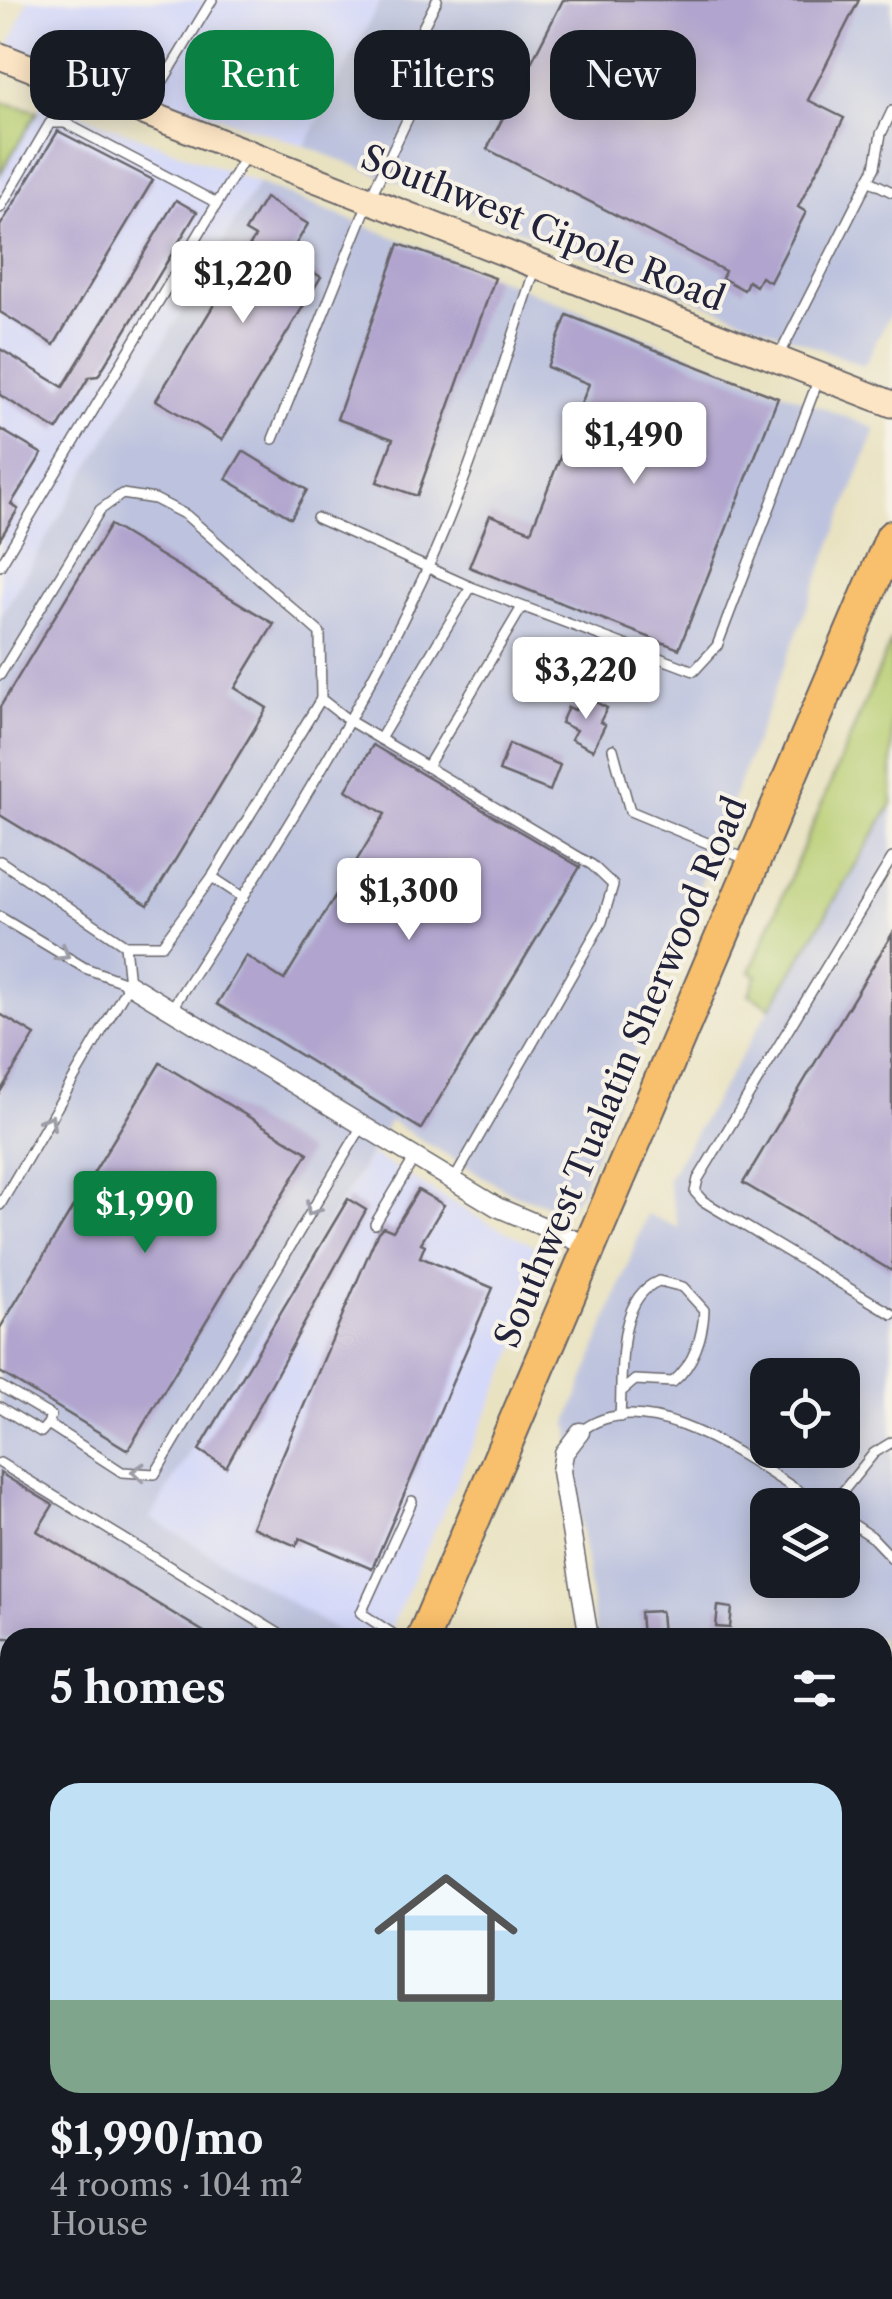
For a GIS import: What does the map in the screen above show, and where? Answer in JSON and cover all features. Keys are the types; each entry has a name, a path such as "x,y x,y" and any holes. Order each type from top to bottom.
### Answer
{"highway":[{"name":"Southwest Tualatin Sherwood Road","path":"427,1628 892,537"}],"street":[{"name":"Southwest Cipole Road","path":"0,56 30,67"},
{"name":"Southwest Cipole Road","path":"165,117 892,404"},
{"path":"129,984 497,1207 589,1246"},
{"path":"580,1432 564,1453 561,1471 587,1628"}],"lane":[{"path":"165,78 212,0"},
{"path":"273,439 370,198 416,101 416,42 437,0"},
{"path":"778,359 868,180 880,134 892,111"},
{"path":"0,208 50,123 65,123 217,203"},
{"path":"0,566 249,150"},
{"path":"868,180 892,192"},
{"path":"172,1008 244,898 413,600 482,434 537,262"},
{"path":"317,518 471,587 682,670 694,671 706,664 717,646 820,376"},
{"path":"0,675 100,510 122,494 174,506 320,632 321,699 212,877 162,945 125,945 0,860"},
{"path":"380,739 471,587"},
{"path":"427,767 522,607"},
{"path":"321,699 348,720 592,865 613,885 602,922 454,1181"},
{"path":"614,748 630,811 753,862"},
{"path":"892,858 698,1179 695,1192 703,1201 892,1314"},
{"path":"212,877 244,898"},
{"path":"0,917 86,968 129,984"},
{"path":"0,1205 129,984 125,945"},
{"path":"48,1424 122,1472 155,1474 362,1126"},
{"path":"375,1224 415,1157"},
{"path":"620,1417 627,1324 642,1292 660,1281 683,1286 704,1310 697,1348 687,1368 673,1382 635,1380 622,1391"},
{"path":"0,1386 51,1416 42,1432 0,1406"},
{"path":"580,1432 596,1420 656,1415 678,1422 792,1488"},
{"path":"845,1488 874,1453 892,1442"},
{"path":"0,1463 270,1628"},
{"path":"384,1628 361,1614 412,1501"},
{"path":"860,1529 892,1558"}],"shaded area":[{"path":"28,0 381,0 365,30 354,30 354,52 334,90 334,30 185,30 185,105 165,99 165,30 30,30 30,53 9,46"},
{"path":"381,0 892,0 892,310 864,366 305,146 319,120 334,120 334,90 354,52 354,120 530,120 530,30 365,30"},
{"path":"32,120 96,120 258,183 0,617 0,174"},
{"path":"228,120 319,120 305,146"},
{"path":"258,183 876,429 581,1191 571,1205 557,1208 509,1192 390,1121 150,1518 333,1628 0,1628 0,617"},
{"path":"892,804 892,1628 595,1628 568,1422 647,1214 679,1228 667,1180"},
{"path":"371,1154 479,1218 542,1249 549,1274 391,1628 333,1628 149,1519"}],"green space":[{"path":"0,102 30,109 33,120 0,174"},
{"path":"892,639 892,804 771,1007 749,994 757,975 750,972"}],"building":[{"path":"563,0 859,0 808,100 844,118 798,207 806,212 770,282 761,277 756,286 748,281 744,290 722,278 725,271 487,149 502,120 530,120 530,65"},
{"path":"58,131 153,180 54,345 0,312 0,226"},
{"path":"265,198 308,224 288,257 321,277 222,440 156,400 255,237 245,231"},
{"path":"176,200 197,212 98,376 89,377 57,430 0,395 0,349 63,387"},
{"path":"399,244 495,278 417,496 377,482 393,439 337,419"},
{"path":"567,315 778,398 679,649 469,567 490,515 531,531 589,384 547,367"},
{"path":"0,429 42,454 11,504 18,509 0,539"},
{"path":"243,451 307,490 291,518 226,479"},
{"path":"110,525 274,624 235,688 267,708 148,905 0,815 0,707"},
{"path":"582,695 607,708 600,722 605,725 593,750 571,739 576,730 561,723 568,707 575,710"},
{"path":"509,744 560,765 550,791 499,771"},
{"path":"373,745 580,867 421,1129 217,1004 246,956 284,980 385,814 346,790"},
{"path":"892,934 892,1271 743,1183"},
{"path":"0,1014 35,1035 0,1092"},
{"path":"160,1063 308,1153 128,1450 0,1372 0,1328"},
{"path":"418,1190 444,1205 421,1243 425,1245 420,1257 493,1288 372,1569 300,1538 296,1546 252,1527 378,1232 383,1227 393,1231"},
{"path":"348,1199 366,1210 226,1467 199,1450"},
{"path":"0,1473 53,1505 37,1531 197,1628 0,1628"},
{"path":"718,1606 732,1608 730,1628 716,1627"},
{"path":"661,1611 662,1628 641,1628 640,1612"}]}
